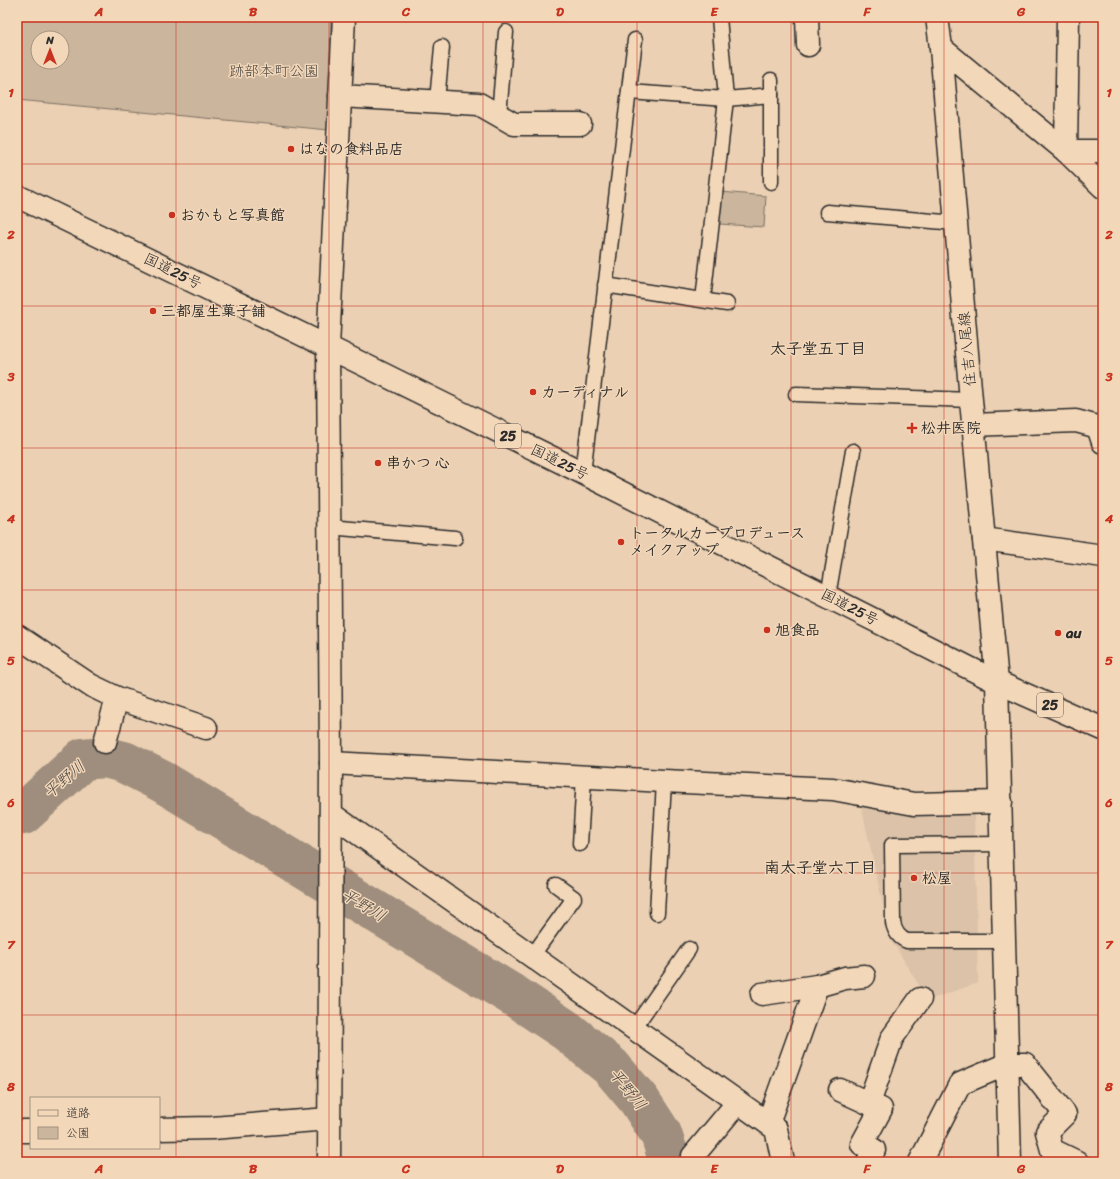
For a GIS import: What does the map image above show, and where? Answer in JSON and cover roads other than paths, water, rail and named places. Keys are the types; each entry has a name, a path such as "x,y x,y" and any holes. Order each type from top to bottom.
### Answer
{"main road":[{"path":"329,1162 331,764 328,347 344,17"},
{"path":"807,17 808,46"},
{"name":"住吉八尾線","path":"937,17 997,682 1010,1162"},
{"path":"1066,151 1068,17"},
{"path":"941,48 1066,151 1103,187"},
{"path":"340,96 479,104 514,124 580,124"},
{"path":"1066,151 1103,151"},
{"name":"国道25号","path":"17,196 583,473 997,682 1103,729"},
{"path":"973,425 1076,421 1098,427 1103,442"},
{"path":"984,539 1103,556"},
{"path":"17,636 90,685 117,698 206,728"},
{"path":"105,742 117,698"},
{"path":"331,764 833,789 914,804 1001,802"},
{"path":"331,814 776,1129 783,1162"},
{"path":"762,994 817,986 845,978 864,976"},
{"path":"768,1123 817,986"},
{"path":"869,1103 892,1038 920,999"},
{"path":"920,1162 960,1084 1007,1064 1025,1064 1065,1114 1046,1132 1052,1150 1077,1162"},
{"path":"840,1090 881,1109 862,1144 874,1150 868,1162"},
{"path":"693,1156 738,1102"},
{"path":"160,1129 212,1128 330,1119"},
{"path":"17,1131 30,1131"}],"lane":[{"path":"703,300 726,99 719,17"},
{"path":"499,115 506,32"},
{"path":"583,473 635,40"},
{"path":"437,101 442,47"},
{"path":"771,80 771,182"},
{"path":"628,92 726,99 771,95"},
{"path":"827,212 956,223"},
{"path":"605,285 727,304"},
{"path":"796,394 971,400"},
{"path":"828,596 853,451"},
{"path":"330,527 456,538"},
{"path":"580,844 584,777"},
{"path":"656,913 664,781"},
{"path":"1002,844 892,845 893,923 897,934 903,940 907,941 1004,941"},
{"path":"532,956 574,898 556,885"},
{"path":"634,1028 689,949"}],"waterway":[{"name":"平野川","path":"17,815 23,814 83,759 104,757 124,762 163,782 516,997 567,1031 611,1067 639,1100 661,1134 670,1162"}],"place":[{"name":"はなの食料品店","path":"291,149"},
{"name":"おかもと写真館","path":"172,215"},
{"name":"三都屋生菓子舗","path":"153,311"},
{"name":"カーディナル","path":"533,392"},
{"name":"松井医院","path":"912,428"},
{"name":"串かつ 心","path":"378,463"},
{"name":"トータルカープロデュース メイクアップ","path":"621,542"},
{"name":"旭食品","path":"767,630"},
{"name":"au","path":"1058,633"},
{"name":"松屋","path":"914,878"}],"district":[{"name":"太子堂五丁目","path":"818,348"},
{"name":"南太子堂六丁目","path":"820,867"}],"park label":[{"name":"跡部本町公園","path":"274,71"}]}
